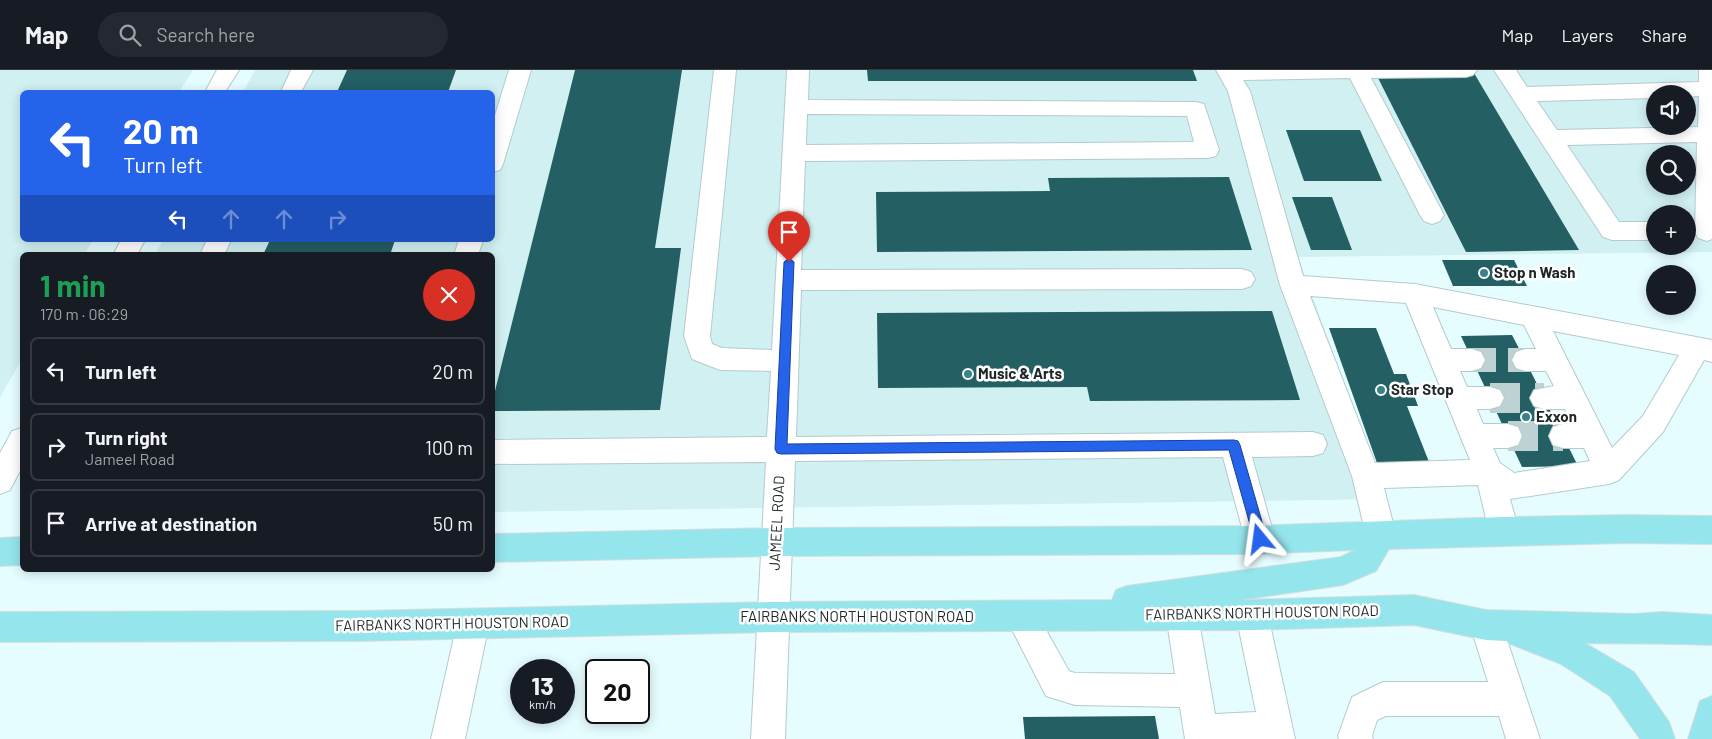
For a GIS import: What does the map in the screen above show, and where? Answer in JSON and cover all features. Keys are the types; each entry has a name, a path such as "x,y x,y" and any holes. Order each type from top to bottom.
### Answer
{"main road":[{"path":"495,548 776,542 1260,539 1504,531 1712,530"},
{"path":"1021,616 1343,571 1365,561 1381,535"},
{"path":"0,552 20,551"},
{"name":"FAIRBANKS NORTH HOUSTON ROAD","path":"0,627 357,626 773,617 1252,615 1414,610 1486,625 1636,629 1662,627 1712,630"},
{"path":"1486,625 1514,630 1572,653 1622,684 1657,734 1658,739"},
{"path":"1705,739 1712,713"}],"street":[{"path":"216,90 228,70"},
{"path":"292,90 302,70"},
{"path":"495,154 520,70"},
{"path":"725,70 697,336 701,351 720,359 785,361"},
{"name":"JAMEEL ROAD","path":"768,739 798,70"},
{"path":"1381,535 1366,476 1293,285 1239,91 1228,72 1466,70"},
{"path":"1505,70 1612,231 1646,231"},
{"path":"1357,71 1432,215"},
{"path":"1521,94 1710,80 1709,134 1702,232"},
{"path":"794,153 1208,150 1196,109 796,107"},
{"path":"1550,138 1709,134"},
{"path":"788,280 1242,279"},
{"path":"1293,285 1415,294 1704,349 1653,424 1609,471 1511,486 1489,472 1366,476"},
{"path":"1415,294 1489,472 1504,531"},
{"path":"1533,316 1609,471"},
{"path":"1442,360 1472,360"},
{"path":"1525,360 1554,360"},
{"path":"1544,398 1573,397"},
{"path":"1458,398 1490,398"},
{"path":"1474,436 1508,436"},
{"path":"1563,436 1592,436"},
{"path":"495,452 1313,444"},
{"path":"1234,445 1260,539"},
{"path":"1182,615 1201,735 1277,733 1252,615"},
{"path":"1021,616 1058,684 1075,689 1193,691"},
{"path":"448,739 473,624"},
{"path":"1486,625 1523,739"},
{"path":"1356,739 1355,736 1364,708 1383,699 1510,699"}],"shaded area":[{"path":"0,70 193,70 180,90 20,90 20,242 92,242 86,252 20,252 20,362 0,397"},
{"path":"255,70 1712,70 1712,252 1696,252 1696,205 1646,205 1646,253 1298,257 1387,499 495,512 495,252 157,252 162,242 495,242 495,90 244,90"}],"building":[{"path":"347,70 456,70 449,90 338,90"},
{"path":"575,70 682,70 655,248 681,248 660,410 495,411 495,391"},
{"path":"867,70 1193,70 1197,81 868,81"},
{"path":"1474,73 1579,250 1466,252 1376,74"},
{"path":"1286,130 1360,130 1382,181 1304,181"},
{"path":"1229,177 1252,250 877,252 876,192 1050,191 1048,178"},
{"path":"1292,197 1332,197 1352,250 1311,250"},
{"path":"269,242 394,242 391,252 264,252"},
{"name":"Stop n Wash","path":"1442,260 1514,260 1527,286 1453,286"},
{"path":"1272,311 1300,400 1090,401 1087,387 878,388 877,313"},
{"name":"Star Stop","path":"1329,328 1376,328 1394,374 1406,374 1418,406 1407,406 1429,462 1377,463"},
{"name":"Exxon","path":"1512,335 1578,466 1522,467 1461,336"},
{"path":"1155,716 1159,739 1025,739 1023,717"}],"tunnel":[{"path":"1472,360 1525,360"},
{"path":"1490,398 1544,398"},
{"path":"1508,436 1563,436"}],"place":[{"name":"Stop n Wash","path":"1484,273"},
{"name":"Music & Arts","path":"968,374"},
{"name":"Star Stop","path":"1381,390"},
{"name":"Exxon","path":"1526,417"}],"route":[{"path":"789,262 781,449 1234,445 1260,539"}]}
